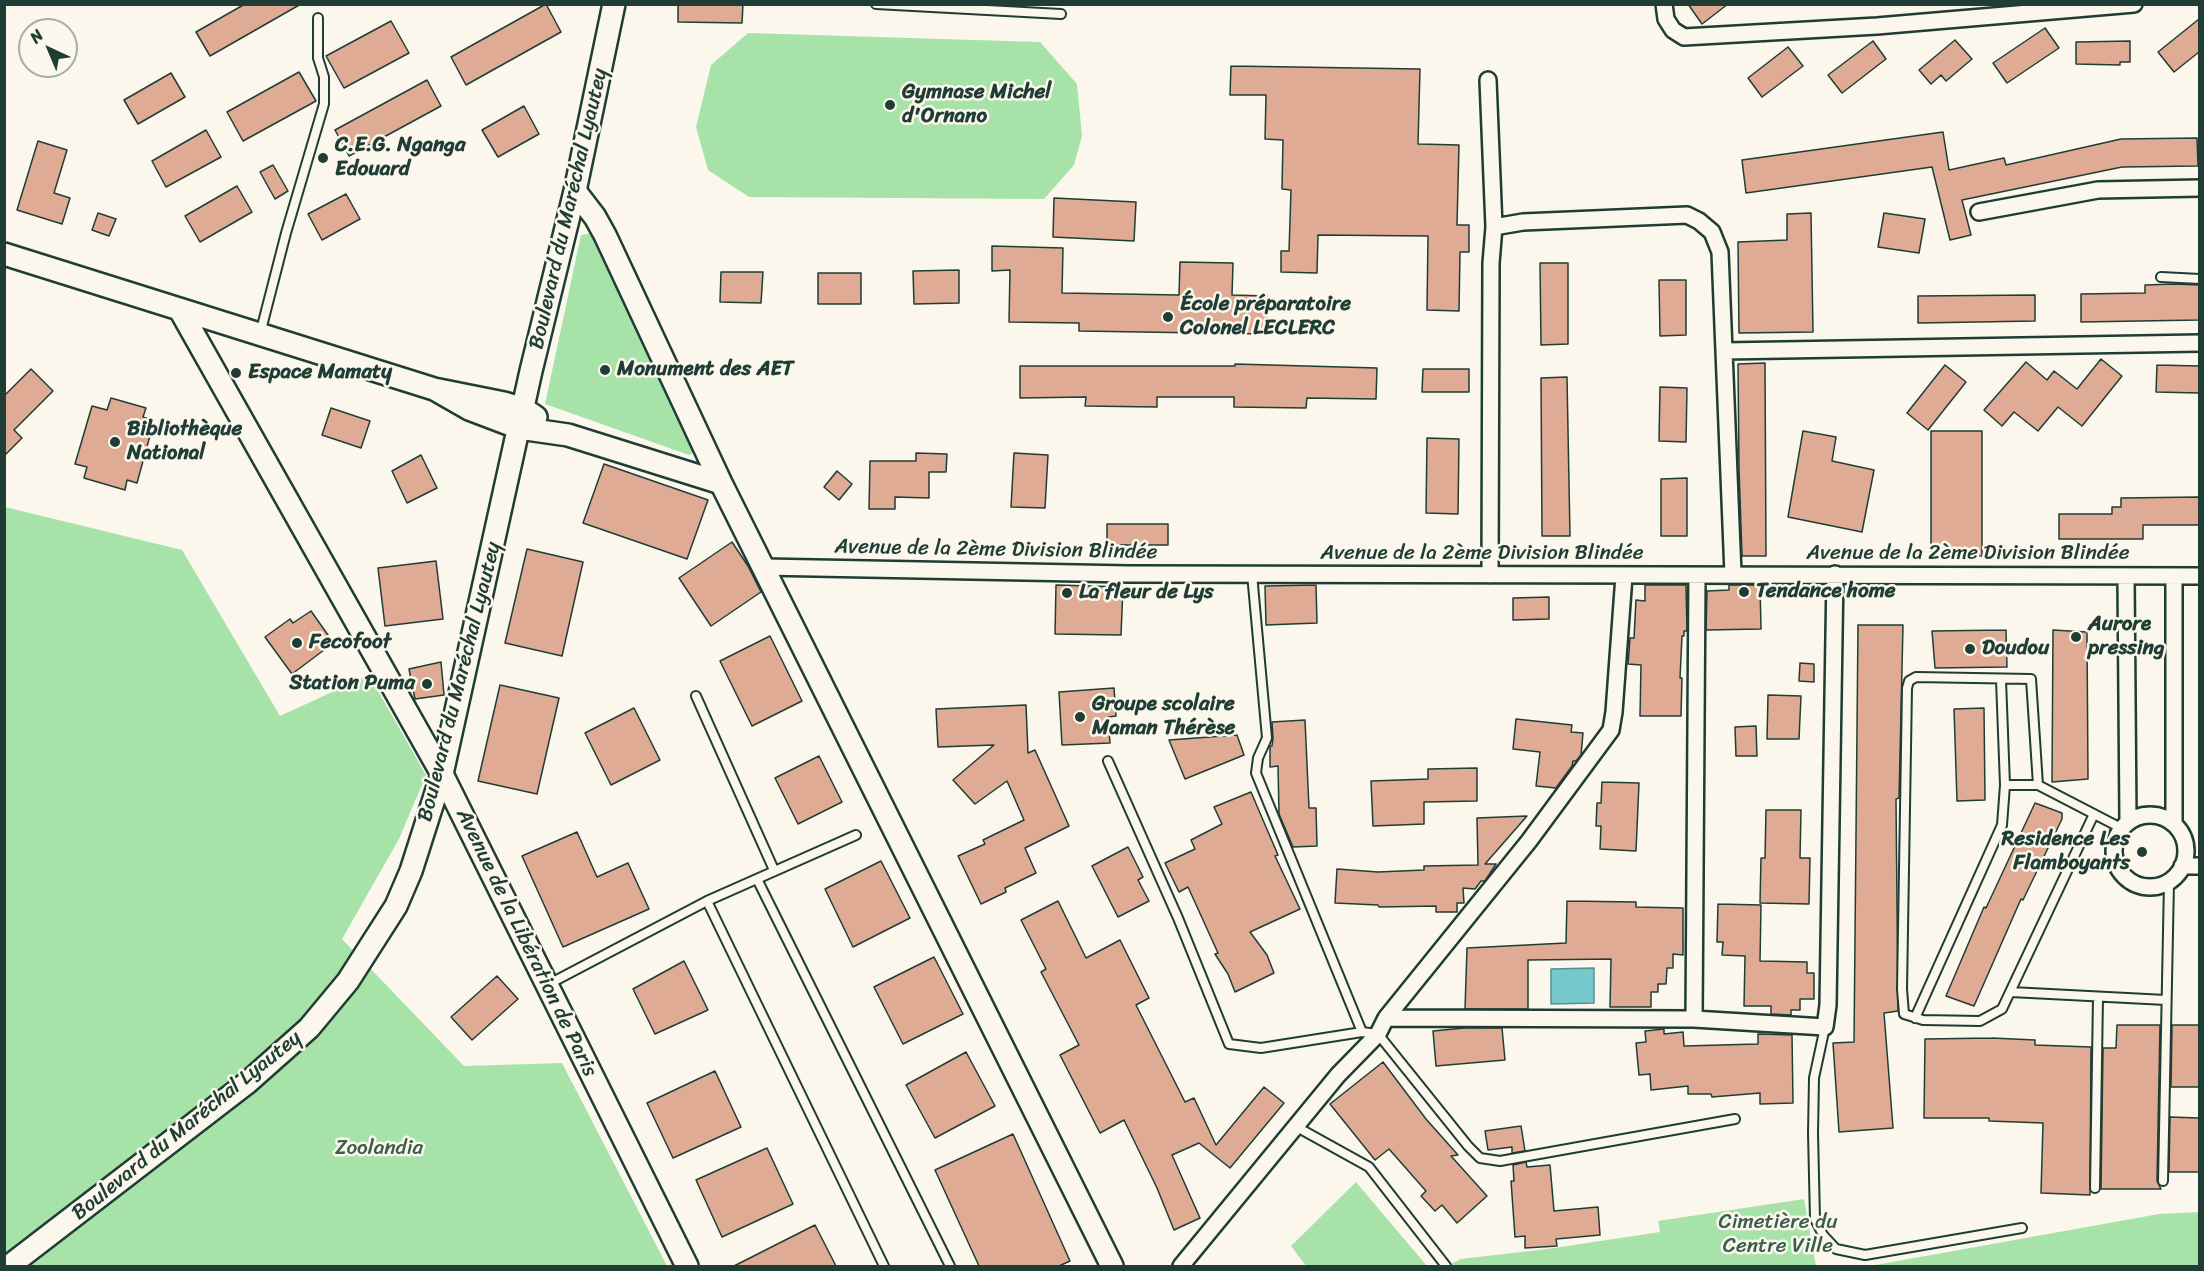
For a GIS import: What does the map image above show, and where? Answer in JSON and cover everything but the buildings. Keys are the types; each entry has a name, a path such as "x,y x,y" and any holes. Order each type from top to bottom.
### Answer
{"main road":[{"name":"Boulevard du Maréchal Lyautey","path":"9,1266 247,1083 309,1028 348,981 396,906 411,870 442,774 531,371 575,191 614,4"},
{"path":"575,191 595,217 605,235 721,483 1112,1266"},
{"path":"4,254 435,389 488,399 521,419"},
{"name":"Avenue de la Libération de Paris","path":"180,310 442,774 687,1266"},
{"path":"488,399 507,389 531,371"},
{"path":"435,389 469,409 521,419 721,483"}],"street":[{"path":"1664,4 1666,20 1673,30 1684,37 1877,26 2134,4"},
{"path":"1488,80 1494,227 1491,263 1490,575"},
{"path":"1979,212 2098,190 2199,188"},
{"path":"1494,227 1523,222 1687,215 1712,232 1720,252 1733,574"},
{"path":"1724,351 2199,343"},
{"name":"Avenue de la 2ème Division Blindée","path":"764,567 1252,574 2199,576"},
{"path":"1386,1018 1694,1019 1825,1027 1828,993 1835,574"},
{"path":"1181,1266 1529,841 1611,730 1624,576"},
{"path":"1694,1019 1697,576"},
{"path":"2124,825 2139,816 2151,814 2174,823 2183,836 2186,846 2182,866 2169,882 2150,887 2130,882 2117,867 2113,847 2124,825 2126,576"},
{"path":"2174,576 2174,823"},
{"path":"2183,836 2199,837"},
{"path":"2182,866 2199,866"}],"lane":[{"path":"876,4 1061,14"},
{"path":"260,335 324,104 324,77 318,58 318,18"},
{"path":"2161,277 2199,279"},
{"path":"1252,574 1267,738 1258,758 1256,773 1370,1033 1468,1146 1480,1158 1500,1161 1735,1119"},
{"path":"2038,785 2032,681 2028,677 2001,680 1916,677 1909,681 1906,688 1902,989 1905,1014 1923,1020 1980,1021 2002,1009 2094,814"},
{"path":"1915,1017 2002,825 2005,785 2001,680"},
{"path":"696,696 774,870"},
{"path":"1108,761 1178,918 1229,1044 1261,1048 1370,1033"},
{"path":"2005,785 2038,785 2094,814 2124,825"},
{"path":"546,986 707,901 856,835"},
{"path":"757,879 950,1266"},
{"path":"2163,1181 2169,882"},
{"path":"707,901 884,1266"},
{"path":"2011,992 2166,1000"},
{"path":"2096,1188 2098,996"},
{"path":"1825,1027 1814,1078 1815,1219 1823,1235 1836,1249 1865,1255 2022,1228"},
{"path":"1295,1126 1369,1167 1446,1266"}],"green space":[{"name":"Gymnase Michel d'Ornano","path":"748,33 1040,42 1077,84 1082,136 1074,165 1044,199 749,197 708,170 696,127 711,65"},
{"path":"593,233 699,449 689,455 545,404 581,235"},
{"name":"Zoolandia","path":"5,507 182,550 280,716 369,675 426,775 399,839 342,939 464,1066 562,1063 667,1266 5,1266"},
{"path":"1356,1182 1427,1266 1306,1266 1291,1246"},
{"name":"Cimetière du Centre Ville","path":"1804,1199 1816,1266 1447,1266 1461,1259 1660,1232 1658,1221"},
{"name":"Cimetière du Centre Ville","path":"2199,1212 2199,1266 1870,1266 2159,1214"}],"water":[{"path":"1594,968 1594,1003 1551,1004 1551,969"}],"place":[{"name":"Gymnase Michel d'Ornano","path":"890,105"},
{"name":"C.E.G. Nganga Edouard","path":"323,158"},
{"name":"École préparatoire Colonel LECLERC","path":"1168,317"},
{"name":"Monument des AET","path":"605,370"},
{"name":"Espace Mamaty","path":"236,373"},
{"name":"Bibliothèque National","path":"115,442"},
{"name":"Tendance home","path":"1744,592"},
{"name":"La fleur de Lys","path":"1067,593"},
{"name":"Aurore pressing","path":"2076,637"},
{"name":"Fecofoot","path":"297,643"},
{"name":"Doudou","path":"1970,649"},
{"name":"Station Puma","path":"427,684"},
{"name":"Groupe scolaire Maman Thérèse","path":"1080,717"},
{"name":"Residence Les Flamboyants","path":"2142,852"}]}
